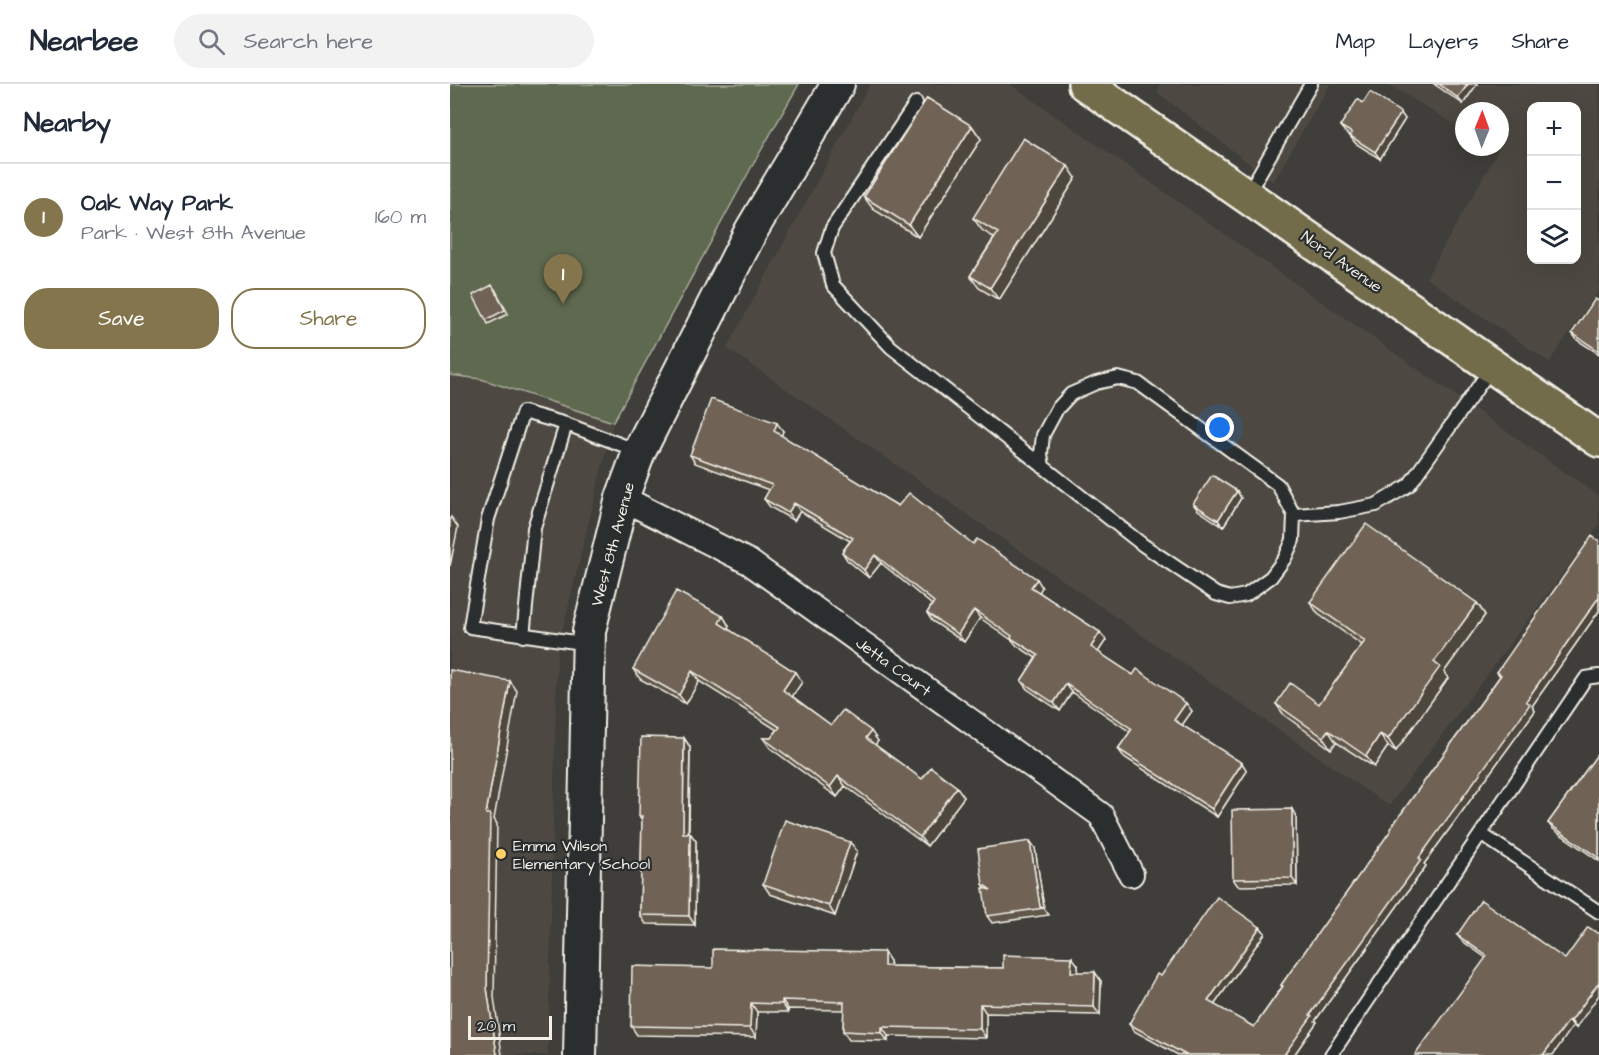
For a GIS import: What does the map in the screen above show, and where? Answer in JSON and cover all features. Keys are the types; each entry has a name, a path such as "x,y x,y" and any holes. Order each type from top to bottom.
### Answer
{"main road":[{"name":"Nord Avenue","path":"1085,84 1599,440"}],"street":[{"name":"West 8th Avenue","path":"580,1055 589,631 622,498 639,452 751,231 838,84"},
{"name":"Jetta Court","path":"622,498 749,562 1101,815 1131,874"}],"lane":[{"path":"1246,195 1311,84"},
{"path":"916,103 832,228 824,253 833,285 891,347 1043,467 1143,545 1216,594 1230,598 1245,596 1261,586 1286,558 1293,540 1294,515 1278,485 1138,383 1118,378 1095,382 1071,394 1057,409 1043,435 1041,454 1043,467"},
{"path":"1294,515 1339,513 1376,505 1409,485 1493,366"},
{"path":"589,644 470,627 488,519 524,412 566,424 639,452"},
{"path":"523,636 534,528 566,424"},
{"path":"1331,1055 1587,678 1599,676"},
{"path":"1481,834 1599,912"}],"shaded area":[{"path":"870,84 1010,84 1599,496 1599,525 1389,806 727,348"},
{"path":"1160,84 1330,84 1273,182 1157,92"},
{"path":"1388,84 1599,84 1599,290 1549,362 1426,278 1495,156 1509,156 1509,102 1455,102 1455,125"},
{"name":"Emma Wilson Elementary School","path":"450,375 481,379 613,422 557,653 548,1055 450,1055"}],"green space":[{"path":"450,84 799,84 613,422 481,379 450,375"}],"building":[{"path":"1439,84 1468,84 1458,98"},
{"path":"1370,92 1401,113 1375,152 1350,136 1352,133 1340,126 1358,99 1363,103"},
{"path":"927,98 972,126 909,225 864,197"},
{"path":"1023,138 1068,166 990,288 970,276 998,233 973,218"},
{"path":"492,285 505,310 486,320 473,295"},
{"path":"1595,299 1599,301 1599,351 1572,333"},
{"path":"711,399 777,423 774,431 898,506 909,493 973,544 977,539 1037,579 1031,587 1100,632 1091,647 1133,675 1137,669 1186,703 1174,720 1242,763 1212,809 1118,749 1132,729 1066,684 1054,703 1021,681 1038,655 974,610 958,634 927,613 934,602 875,555 864,570 842,552 853,538 794,503 788,513 764,499 772,485 690,455"},
{"path":"1212,475 1237,491 1218,520 1193,504"},
{"path":"1366,524 1477,603 1434,662 1440,667 1388,739 1380,734 1366,756 1328,730 1323,737 1276,704 1290,683 1319,704 1365,641 1310,602"},
{"path":"1592,536 1599,541 1599,597 1526,701 1530,704 1419,858 1421,860 1284,1055 1186,1055 1129,1024 1157,974 1161,976 1217,897 1260,927 1208,1001 1254,1027 1390,829 1501,675 1497,672"},
{"path":"676,591 723,616 719,623 795,672 783,690 831,725 843,710 871,731 866,738 922,779 931,767 957,787 920,837 838,776 830,787 763,738 771,738 780,727 692,671 679,695 633,669"},
{"path":"450,670 510,681 486,814 490,814 487,988 497,1055 450,1055"},
{"path":"641,737 684,738 683,833 690,833 689,916 640,915"},
{"path":"1599,752 1599,858 1548,823"},
{"path":"1292,809 1292,878 1233,879 1232,810"},
{"path":"785,820 850,842 829,906 763,884"},
{"path":"1030,841 1040,907 1044,908 987,916 983,888 991,890 983,884 978,849"},
{"path":"1481,900 1565,959 1588,927 1599,934 1599,982 1543,1055 1415,1055 1487,956 1457,935"},
{"path":"713,949 884,952 884,966 1003,968 1003,955 1072,957 1071,972 1095,972 1094,1007 980,1004 980,1029 882,1027 882,1033 843,1031 844,1002 782,1000 782,1004 751,1003 750,1028 631,1026 632,966 713,968"}],"place":[{"name":"Oak Way Park","path":"563,304"},
{"name":"Emma Wilson Elementary School","path":"501,854"}]}
